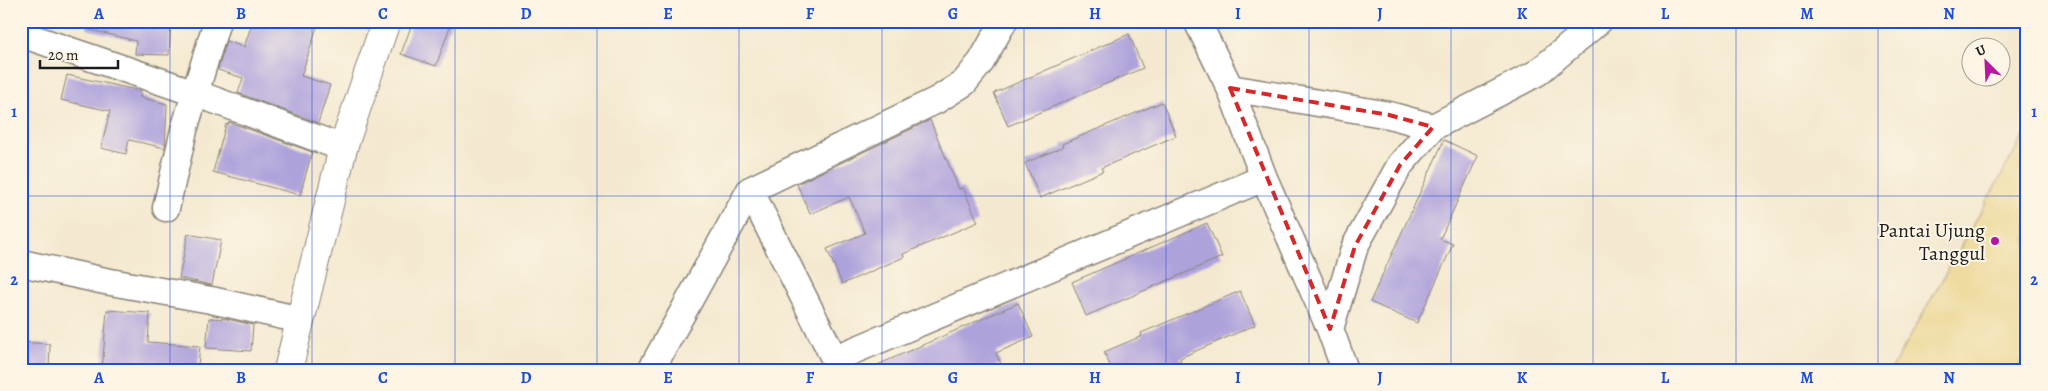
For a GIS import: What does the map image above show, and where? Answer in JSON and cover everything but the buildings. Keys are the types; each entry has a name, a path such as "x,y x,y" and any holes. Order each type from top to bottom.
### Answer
{"highway":[{"path":"288,370 343,148 386,21"}],"street":[{"path":"166,208 184,130 217,21"},
{"path":"651,370 750,190 936,100 964,83 981,62 1004,21"},
{"path":"1197,21 1230,88 1264,178 1330,329 1345,370"},
{"path":"1330,329 1354,246 1400,166 1432,127 1537,74 1599,21"},
{"path":"21,34 195,93 343,148"},
{"path":"1230,88 1389,115 1432,127"},
{"path":"750,190 838,364 1264,178"},
{"path":"21,263 105,281 211,300 301,320"}],"highlighted area":[{"path":"1230,88 1389,115 1433,127 1400,165 1355,246 1330,329"}],"sand":[{"name":"Pantai Ujung Tanggul","path":"2027,130 2027,352 2016,370 1891,370"}],"place":[{"name":"Pantai Ujung Tanggul","path":"1995,241"}]}
